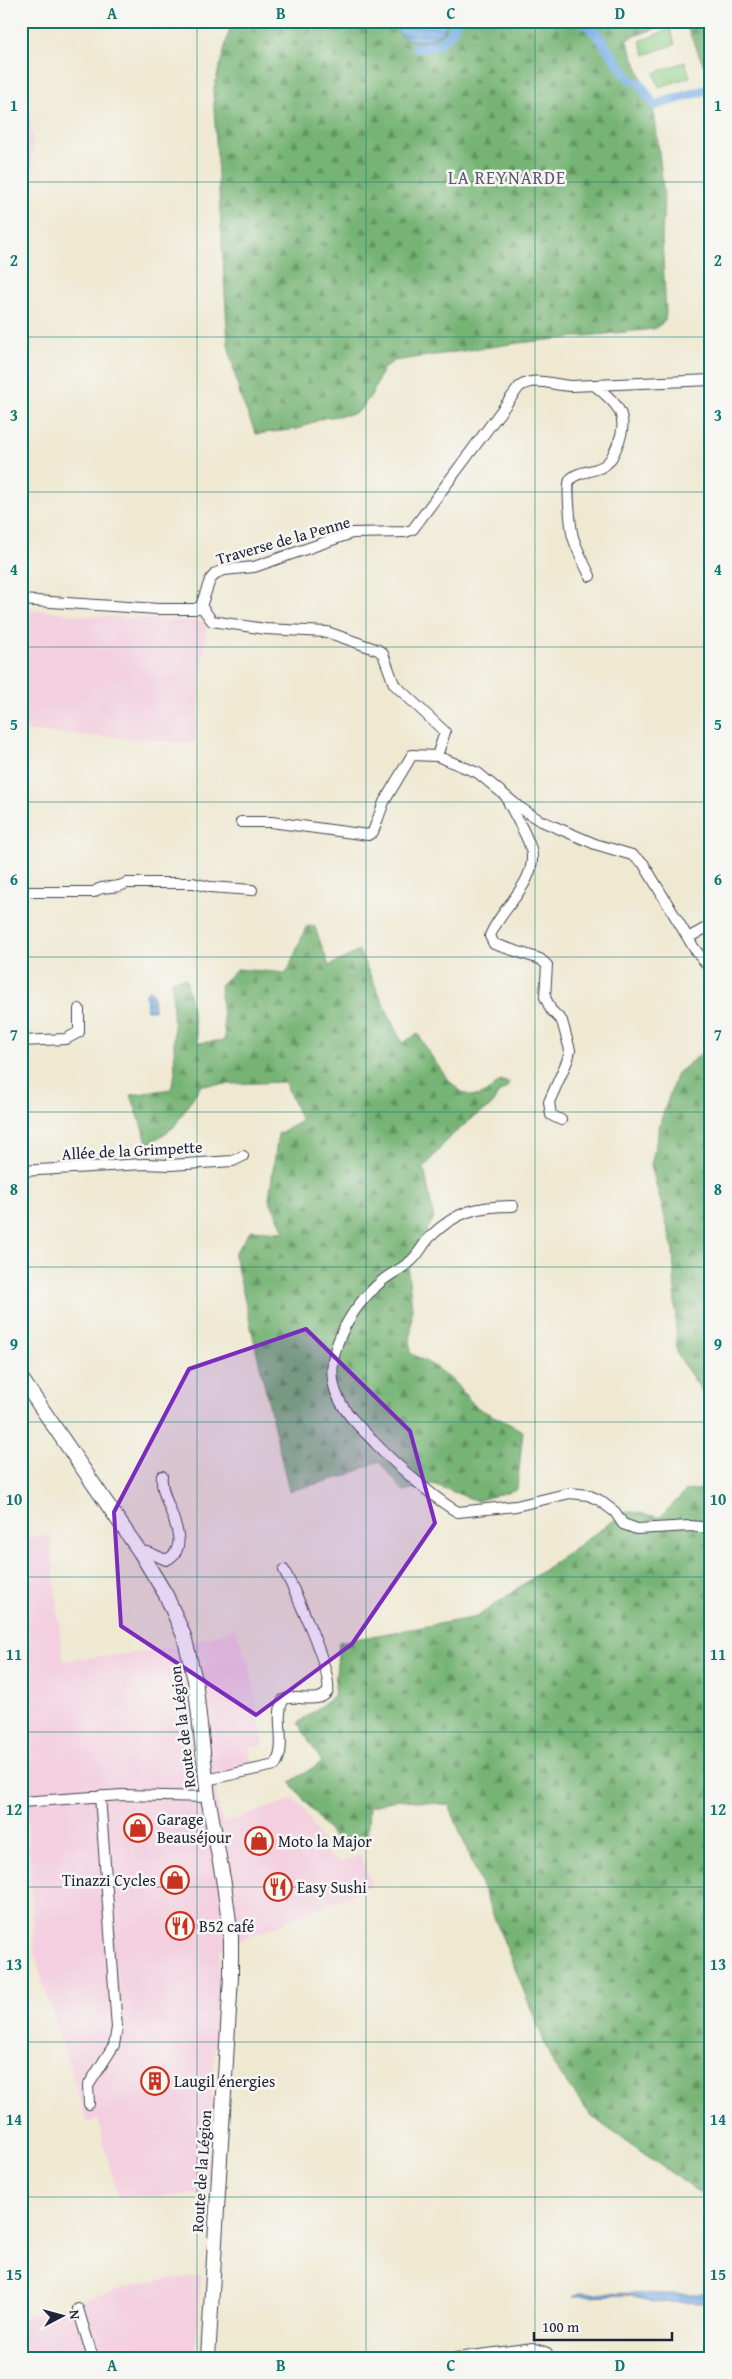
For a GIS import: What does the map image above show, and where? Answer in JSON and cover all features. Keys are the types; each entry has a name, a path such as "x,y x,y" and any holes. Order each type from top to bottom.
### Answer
{"main road":[{"name":"Route de la Légion","path":"21,1378 140,1552 176,1615 192,1658 208,1797 230,1937 231,1977 208,2358"}],"street":[{"name":"Traverse de la Penne","path":"201,606 210,580 216,573 224,570 254,566 352,533 406,532 413,528 519,387 531,381 550,385 594,385 711,380"},
{"path":"590,576 572,535 568,485 573,476 606,465 619,441 622,424 622,415 614,400 594,385"},
{"path":"21,600 188,610 201,606 212,621 265,629 327,632 378,650 383,654 394,684 401,693 445,732 437,756"},
{"path":"241,822 264,821 368,835 373,832 384,802 412,755 437,756 478,773 539,820 595,844 632,856 643,863 688,938 711,970"},
{"path":"506,796 530,846 532,860 526,879 490,936 494,944 540,959 547,965 545,997 551,1010 562,1021 570,1050 568,1060 549,1102 551,1115 561,1120"},
{"path":"21,892 94,892 97,889 120,888 126,883 193,884 252,890"},
{"path":"688,938 711,925"},
{"path":"21,1041 66,1039 80,1032 79,1009"},
{"name":"Allée de la Grimpette","path":"21,1171 233,1161 243,1156"},
{"path":"513,1206 486,1206 469,1210 457,1217 430,1237 412,1260 383,1280 370,1294 345,1326 337,1346 333,1364 333,1382 338,1398 386,1455 458,1512 516,1506 570,1493 588,1495 599,1500 615,1512 623,1524 637,1529 690,1526 711,1528"},
{"path":"140,1552 148,1552 166,1560 170,1558 178,1544 179,1535 162,1493 162,1476"},
{"path":"206,1780 275,1765 279,1755 280,1710 283,1700 287,1698 322,1697 328,1691 325,1668 300,1601 284,1570"},
{"path":"21,1802 154,1794 208,1797"},
{"path":"89,2104 88,2086 114,2045 117,2028 100,1796"},
{"path":"78,2309 93,2358"},
{"path":"456,2358 533,2348 547,2354"}],"highlighted area":[{"path":"306,1329 410,1431 435,1523 352,1644 256,1715 121,1626 114,1512 189,1369"}],"shaded area":[{"path":"21,21 23,66 33,143 28,239 21,277"},
{"path":"21,455 31,473 21,474"},
{"path":"21,608 83,615 207,622 195,743 21,731"},
{"path":"50,1533 63,1661 180,1647 235,1628 251,1669 264,1745 249,1748 251,1759 249,1769 215,1776 217,1802 223,1823 294,1799 304,1810 331,1858 342,1862 361,1855 372,1886 220,1950 207,2194 118,2197 98,2120 87,2122 43,1984 34,1948 27,1807 21,1808 21,1539"},
{"path":"201,2275 195,2358 21,2358 21,2318 140,2283"}],"green space":[{"path":"232,21 678,21 626,39 652,103 655,118 664,195 662,240 665,321 654,329 518,343 394,361 383,369 372,394 361,409 353,414 323,418 298,429 256,434 240,396 228,344 213,91"},
{"path":"684,21 711,21 711,81"},
{"path":"670,29 675,44 645,55 640,41"},
{"path":"685,62 690,77 659,87 654,73"},
{"path":"314,925 329,966 359,951 402,1043 418,1034 442,1071 458,1089 467,1094 478,1096 501,1081 509,1082 507,1088 499,1093 490,1107 472,1118 447,1140 424,1168 434,1218 414,1253 408,1271 412,1308 410,1353 434,1366 453,1381 476,1407 523,1431 517,1489 477,1501 433,1484 403,1491 379,1461 346,1476 289,1491 234,1254 251,1230 285,1232 269,1199 278,1134 301,1121 285,1082 201,1085 174,1127 148,1145 131,1095 171,1089 175,1074 172,980 186,978 198,1043 225,1040 220,985 237,969 287,973 306,927"},
{"path":"711,1046 711,1405 677,1354 673,1249 651,1165 661,1120 677,1073"},
{"path":"711,1488 711,2201 592,2117 554,2066 449,1805 399,1799 369,1807 367,1843 338,1843 290,1782 322,1762 298,1723 334,1696 339,1642 477,1617 627,1511 660,1517 686,1491"}],"water":[{"path":"393,21 448,21 444,30 437,36 420,42 403,37"},
{"path":"149,989 153,993 154,1010 147,1010 146,994"},
{"path":"579,2293 711,2294 711,2303 655,2302 633,2297 633,2295 574,2296"}],"waterway":[{"path":"416,48 429,47 441,42 451,34 456,21"},
{"path":"582,21 597,34 630,80"},
{"path":"639,82 650,100"},
{"path":"655,105 706,90"}],"place":[{"name":"Garage Beauséjour","path":"138,1828"},
{"name":"Moto la Major","path":"259,1841"},
{"name":"Tinazzi Cycles","path":"175,1880"},
{"name":"Easy Sushi","path":"278,1887"},
{"name":"B52 café","path":"180,1926"},
{"name":"Laugil énergies","path":"155,2081"}],"district":[{"name":"LA REYNARDE","path":"507,177"}]}
